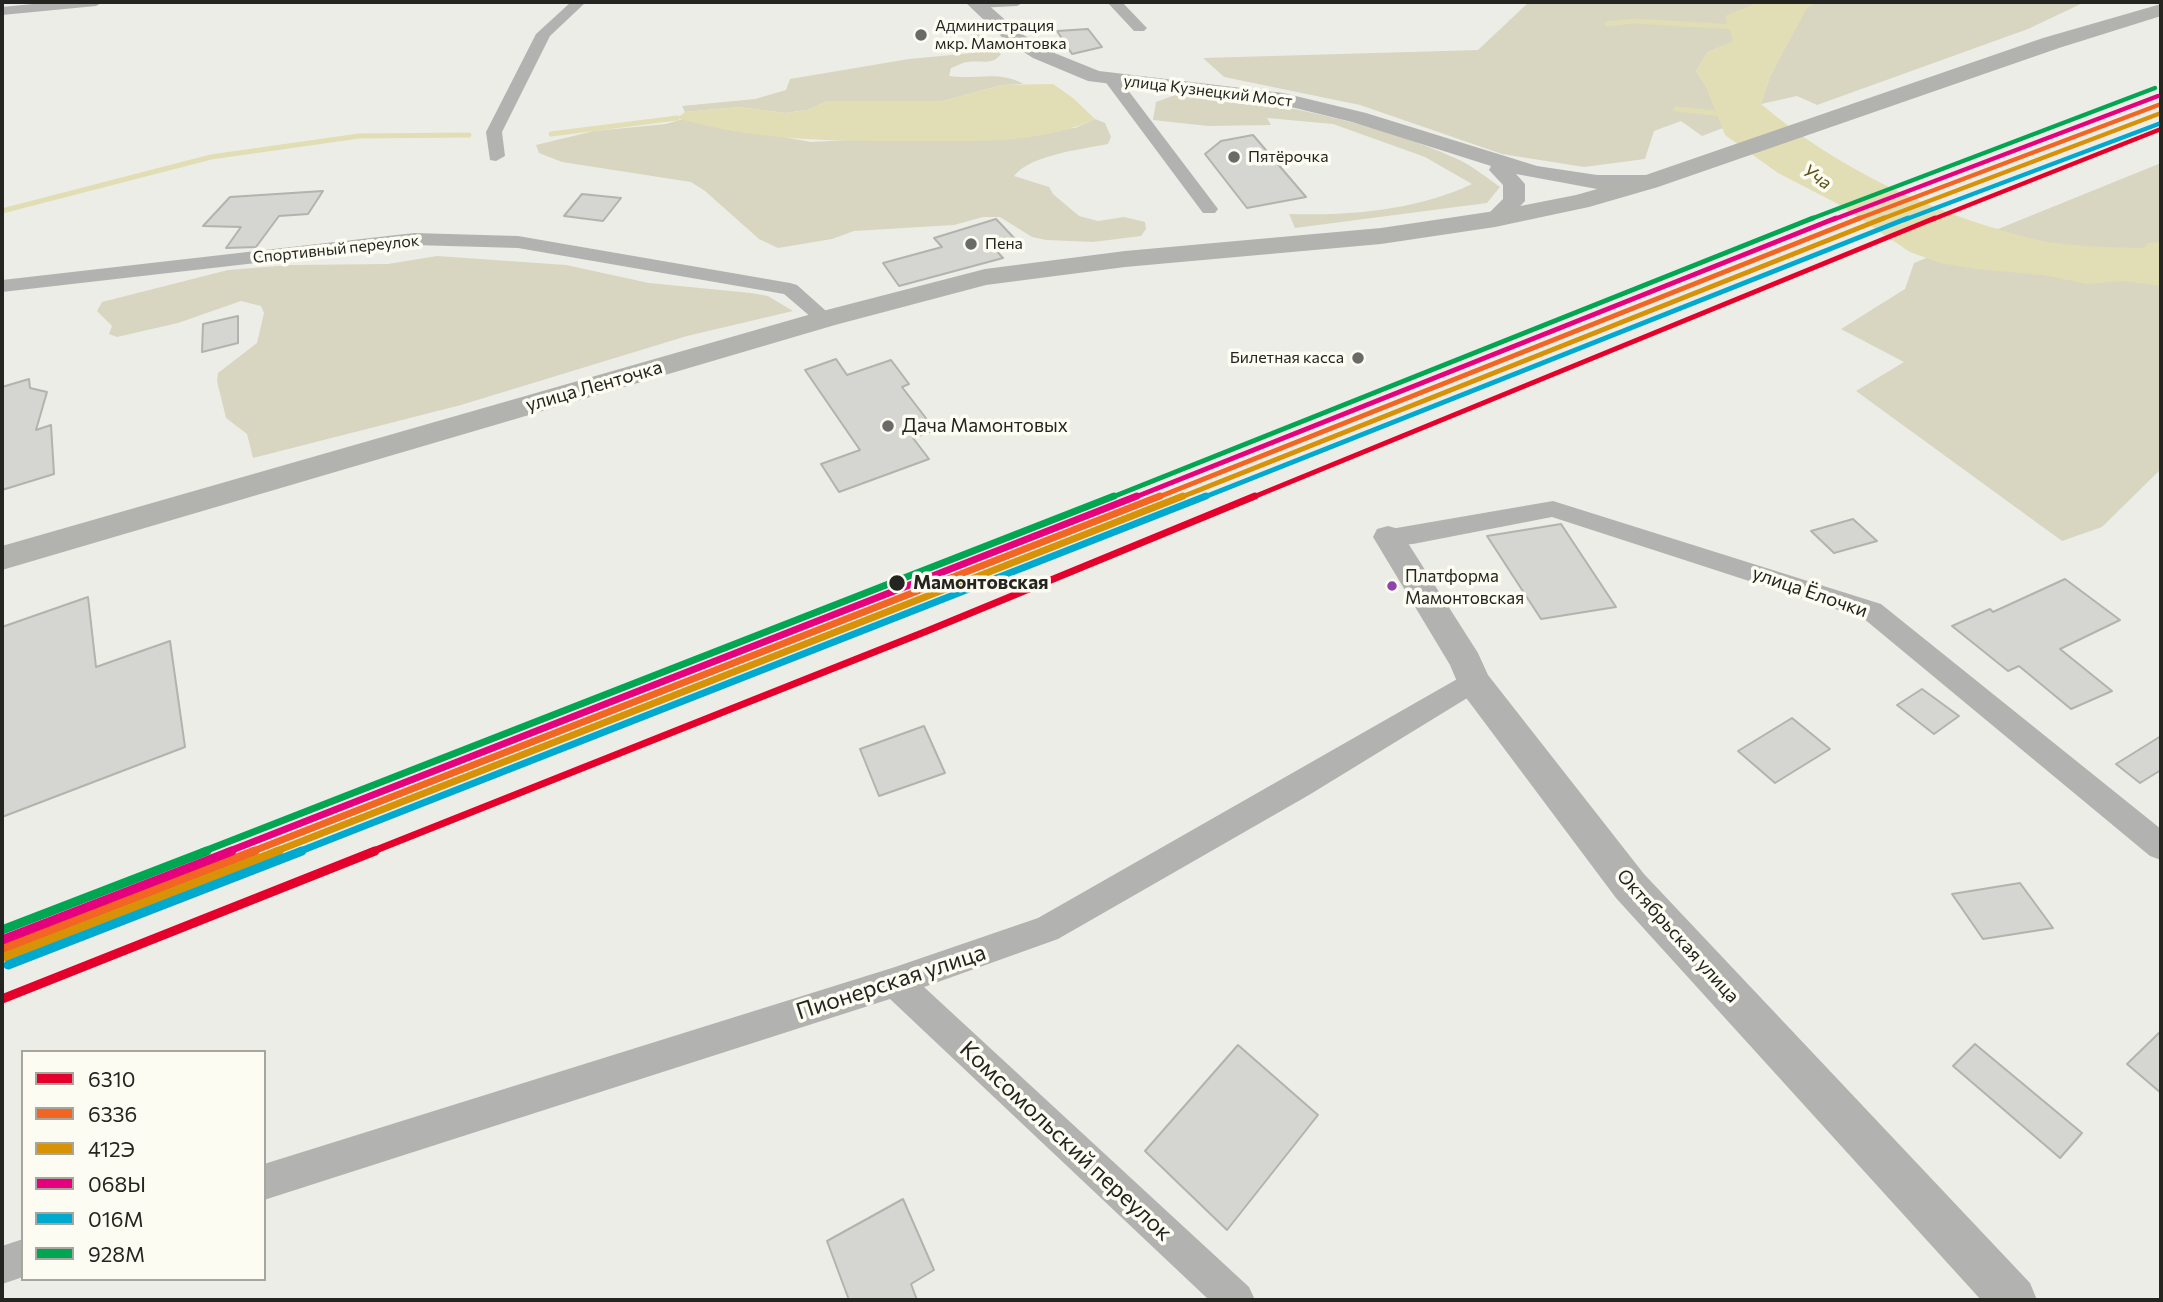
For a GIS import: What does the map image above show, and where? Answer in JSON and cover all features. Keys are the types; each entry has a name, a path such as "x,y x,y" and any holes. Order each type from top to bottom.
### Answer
{"main road":[{"path":"2051,43 2098,22 2131,2"},
{"path":"2051,43 2161,10"},
{"name":"улица Ленточка","path":"2,558 825,319 985,277 1195,251 1381,236 1495,219 1580,202 1649,182 2051,43"}],"street":[{"path":"2,11 32,5 96,2"},
{"path":"496,156 494,132 544,34 579,2"},
{"path":"975,3 1017,2"},
{"path":"1114,2 1139,28"},
{"name":"улица Кузнецкий Мост","path":"975,3 1012,36 1040,54 1078,72 1112,80 1228,90 1297,101 1359,117 1458,150"},
{"path":"1112,80 1209,209"},
{"path":"1458,150 1562,198 1580,202"},
{"path":"1458,150 1535,172 1597,182 1649,182"},
{"path":"1495,219 1514,201 1514,184 1500,170"},
{"path":"1535,172 1564,185 1580,202"},
{"name":"Спортивный переулок","path":"2,286 414,239 518,242 790,289 825,319"},
{"name":"улица Ёлочки","path":"1388,537 1413,535 1553,509 1872,611 2161,847"},
{"name":"Октябрьская улица","path":"1388,537 1466,662 1473,681 1630,886 2013,1300"},
{"name":"Пионерская улица","path":"266,1181 895,982 1047,929 1299,786 1473,681"},
{"name":"Комсомольский переулок","path":"895,982 1236,1300"},
{"path":"2,1265 21,1259"}],"shaded area":[{"path":"1529,2 1759,2 1734,41 1708,52 1696,71 1707,88 1723,128 1702,136 1681,121 1654,131 1645,159 1584,167 1502,154 1360,105 1224,77 1203,58 1478,50"},
{"path":"1817,2 2085,2 2028,29 1817,105 1797,96 1761,104 1770,76 1807,7"},
{"path":"966,28 981,35 1001,54 994,60 966,62 951,68 949,76 996,76 1023,84 1002,85 943,101 828,101 807,110 785,113 739,107 685,112 682,106 755,99 786,90 790,79 909,59 983,52"},
{"path":"1186,91 1323,115 1391,134 1461,161 1500,187 1487,203 1295,228 1289,214 1383,210 1429,200 1472,184 1425,157 1333,124 1267,118 1271,125 1208,126 1153,120 1156,102"},
{"path":"683,119 811,142 1075,128 1095,119 1105,123 1111,137 1108,144 1044,158 1014,176 1049,187 1053,194 1079,216 1098,221 1124,217 1145,222 1146,229 1141,236 1093,242 1046,240 1032,237 1000,217 983,217 954,225 854,231 832,239 778,248 759,239 691,182 562,162 539,153 536,145 594,131 666,124"},
{"path":"2161,163 2161,469 2102,527 2062,541 1856,391 1904,362 1841,329 1905,289 1914,263"},
{"path":"437,256 566,265 649,283 751,293 768,296 793,311 687,336 461,405 253,458 247,434 226,418 217,381 218,373 257,343 264,313 261,306 241,301 178,323 117,337 109,334 112,326 97,311 102,302 228,270 290,265 388,264"}],"water":[{"name":"Уча","path":"1759,2 1817,2 1807,8 1770,76 1761,104 1790,127 1851,167 1884,184 1917,200 1987,226 2037,240 2098,247 2144,248 2148,243 2161,242 2161,286 2124,281 2088,284 2042,275 1940,263 1910,252 1838,204 1778,173 1725,135 1707,88 1696,71 1708,52 1733,41 1725,16"},
{"path":"1053,84 1095,119 1032,137 965,141 890,141 767,136 677,118 685,112 739,107 785,113 807,110 828,101 943,101 1002,85"}],"building":[{"path":"1088,29 1102,47 1072,54 1057,31"},
{"path":"1253,135 1306,197 1247,208 1205,154 1221,141"},
{"path":"323,191 308,214 279,216 256,247 226,248 241,227 203,226 230,197"},
{"path":"582,194 621,198 603,221 564,216"},
{"path":"996,219 1016,240 993,247 1003,258 899,286 883,263 942,247 934,238"},
{"path":"238,316 238,343 202,352 203,324"},
{"name":"Дача Мамонтовых","path":"836,359 847,375 891,360 909,384 902,387 935,430 913,438 929,459 839,492 821,464 860,450 805,370"},
{"path":"29,379 30,388 47,392 36,430 51,425 54,474 2,490 2,387"},
{"path":"1853,519 1877,541 1834,553 1811,531"},
{"path":"1561,524 1616,607 1541,619 1487,536"},
{"path":"2065,579 2120,620 2060,649 2112,691 2071,709 2019,666 2008,671 1952,626 1990,609 1993,612"},
{"path":"88,597 96,667 170,641 185,747 2,817 2,627"},
{"path":"1922,689 1959,716 1934,734 1897,705"},
{"path":"1792,718 1830,749 1775,783 1738,751"},
{"path":"924,726 945,773 879,796 860,749"},
{"path":"2161,736 2161,770 2140,783 2116,764"},
{"path":"2020,883 2053,928 1983,939 1952,894"},
{"path":"2161,1031 2161,1093 2127,1064"},
{"path":"1975,1044 2082,1133 2060,1158 1953,1066"},
{"path":"1238,1045 1318,1115 1227,1230 1145,1151"},
{"path":"903,1199 934,1270 911,1284 917,1300 849,1300 827,1241"}],"waterway":[{"path":"1607,24 1634,21 1738,27"},
{"path":"1676,109 1726,114"},
{"path":"551,134 677,118"},
{"path":"2,211 211,157 359,136 469,135"}],"transit line":[{"name":"928М","path":"2,930 902,581 1838,208 2155,88"},
{"name":"068Ы","path":"2,940 905,589 1841,216 2158,96"},
{"name":"6336","path":"2,949 908,597 1844,224 2161,104"},
{"name":"412Э","path":"5,957 911,605 1847,232 2161,113"},
{"name":"016М","path":"8,965 914,613 1850,240 2161,123"},
{"name":"6310","path":"2,999 927,631 1935,218 2161,129"}],"place":[{"name":"Администрация мкр. Мамонтовка","path":"921,35"},
{"name":"Пятёрочка","path":"1234,157"},
{"name":"Пена","path":"971,244"},
{"name":"Билетная касса","path":"1358,358"},
{"name":"Дача Мамонтовых","path":"888,426"},
{"name":"Мамонтовская","path":"897,583"},
{"name":"Платформа Мамонтовская","path":"1392,586"}]}
